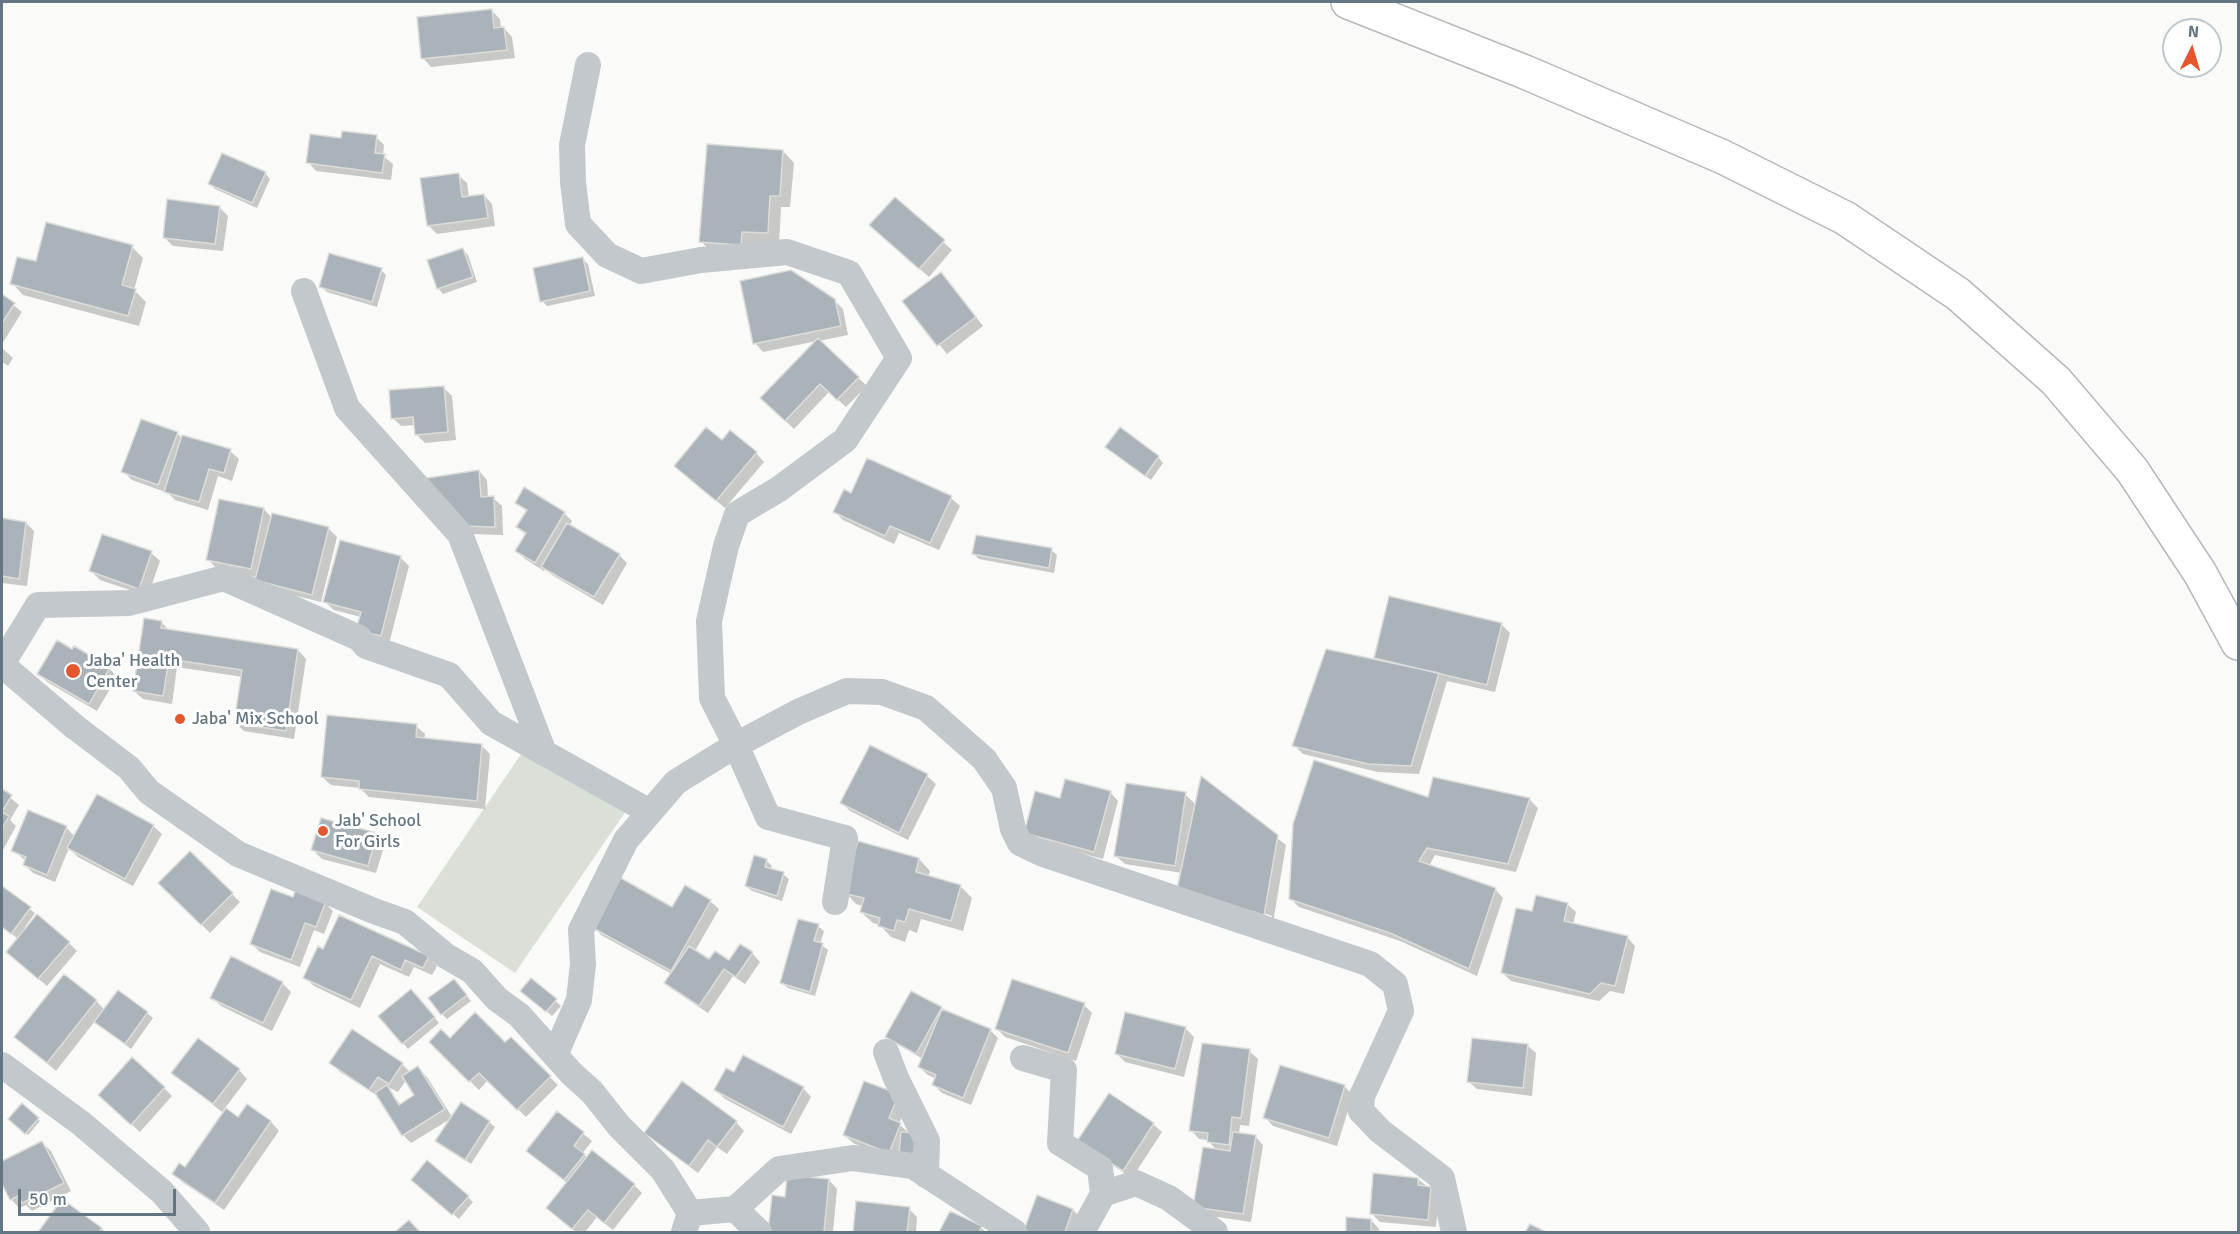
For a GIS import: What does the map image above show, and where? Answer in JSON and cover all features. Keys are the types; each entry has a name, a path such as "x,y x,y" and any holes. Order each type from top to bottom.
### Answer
{"highway":[{"path":"1348,2 1525,72 1723,157 1845,218 1958,294 2056,381 2132,471 2200,573 2238,643"}],"street":[{"path":"588,65 572,145 573,182 578,224 607,255 641,271 701,260 787,252 849,273 898,358 845,440 779,489 737,514 726,546 709,621 712,698 736,745 768,818 845,838 835,902"},
{"path":"304,291 347,408 460,534 544,753"},
{"path":"650,812 491,723 449,675 366,646 358,638 224,578 129,603 38,605 2,664 75,727 129,768 149,792 238,854 405,922 446,956 472,971 497,999 519,1015 663,1170 687,1223 735,1209 779,1168 853,1158 913,1166 1014,1233"},
{"path":"555,1055 579,1000 583,964 581,930 626,840 676,782 736,745 798,712 847,691 882,692 926,708 984,759 1004,788 1013,829 1020,843 1054,858 1370,964 1395,984 1401,1011 1362,1096 1361,1111 1380,1131 1442,1178 1454,1233"},
{"path":"886,1052 927,1141 926,1175"},
{"path":"1023,1058 1064,1070 1060,1143 1100,1168 1103,1194 1082,1233"},
{"path":"2,1065 82,1124 162,1192 197,1233"},
{"path":"1103,1194 1136,1183 1169,1198 1215,1233"},
{"path":"735,1209 759,1233"}],"shaded area":[{"path":"528,744 626,811 515,973 417,907"}],"building":[{"path":"492,9 494,28 504,27 507,50 421,59 417,17"},
{"path":"342,131 377,135 375,153 385,154 382,173 306,163 310,134 341,138"},
{"path":"707,144 783,150 780,196 770,196 768,233 742,232 741,245 699,242"},
{"path":"222,153 266,172 252,203 208,184"},
{"path":"459,173 462,197 484,194 488,218 427,226 420,178"},
{"path":"895,197 945,240 919,269 869,225"},
{"path":"167,199 220,206 215,244 163,238"},
{"path":"46,222 133,245 122,285 136,289 128,316 10,284 17,257 36,261"},
{"path":"463,248 473,277 437,289 427,260"},
{"path":"329,253 382,268 372,302 319,287"},
{"path":"583,257 590,291 540,302 533,268"},
{"path":"791,270 835,299 841,326 753,344 740,281"},
{"path":"941,272 976,317 937,346 902,301"},
{"path":"2,294 15,303 2,323"},
{"path":"818,338 859,377 837,400 820,384 785,421 760,398"},
{"path":"444,386 448,432 415,435 413,417 391,419 389,390"},
{"path":"141,419 178,432 158,485 121,472"},
{"path":"706,427 722,440 730,430 757,452 716,501 674,466"},
{"path":"1120,427 1159,456 1145,476 1105,447"},
{"path":"182,435 231,449 224,473 209,469 199,502 164,492"},
{"path":"867,458 952,496 930,543 890,526 885,536 833,512 844,489 851,493"},
{"path":"479,470 481,497 494,496 495,527 463,526 421,479"},
{"path":"524,487 565,512 535,563 515,551 526,533 516,527 527,510 515,503"},
{"path":"219,499 264,508 251,569 206,560"},
{"path":"272,513 329,527 312,595 255,580"},
{"path":"2,518 26,522 19,579 2,576"},
{"path":"567,523 620,554 594,597 541,567"},
{"path":"102,534 152,551 139,589 89,571"},
{"path":"976,535 1052,548 1049,568 972,554"},
{"path":"340,540 401,556 381,636 356,630 361,612 323,602"},
{"path":"1389,596 1502,623 1487,685 1374,658"},
{"path":"144,618 162,621 161,628 298,649 286,731 234,723 242,670 169,659 163,696 133,691"},
{"name":"Jaba' Health Center","path":"57,640 72,649 74,646 110,667 89,704 37,674"},
{"path":"1326,649 1439,673 1411,766 1368,764 1292,746"},
{"name":"Jab' School For Girls","path":"327,715 417,724 416,737 482,744 477,801 359,789 359,781 321,777"},
{"path":"870,745 928,774 899,833 840,803"},
{"path":"1314,760 1428,797 1433,777 1530,798 1508,864 1427,848 1419,861 1496,888 1469,969 1390,933 1289,899 1293,824"},
{"path":"1201,776 1278,835 1264,915 1177,889"},
{"path":"1065,779 1111,791 1094,852 1024,833 1035,791 1060,798"},
{"path":"1126,783 1186,792 1175,866 1114,856"},
{"path":"2,789 12,795 2,812"},
{"path":"97,794 154,825 125,879 67,848"},
{"path":"28,810 67,826 47,875 23,865 26,857 11,851"},
{"path":"2,812 9,816 2,829"},
{"name":"Jab' School For Girls","path":"321,818 377,833 368,866 311,850"},
{"path":"858,841 919,858 916,872 961,885 951,921 909,909 905,922 897,920 894,931 878,926 880,918 860,912 864,898 843,893"},
{"path":"190,851 233,893 201,925 158,883"},
{"path":"754,855 767,859 765,867 784,872 777,896 745,886"},
{"path":"619,877 672,907 685,885 711,900 671,971 591,927"},
{"path":"2,886 31,907 11,934 2,927"},
{"path":"271,889 293,897 296,890 326,901 316,927 305,923 291,960 250,944"},
{"path":"1536,895 1568,903 1564,921 1628,936 1615,986 1601,983 1590,994 1501,973 1516,908 1532,911"},
{"path":"37,914 70,942 38,979 6,952"},
{"path":"339,915 429,956 423,968 405,960 401,970 372,956 351,1000 303,978 318,946 323,949"},
{"path":"798,919 819,924 814,941 823,943 810,992 780,983"},
{"path":"740,944 753,952 736,977 724,969 699,1006 664,983 689,946 709,959 715,951 729,960"},
{"path":"231,956 283,982 263,1023 210,998"},
{"path":"64,974 97,1000 47,1063 14,1037"},
{"path":"531,978 557,999 546,1012 520,991"},
{"path":"454,979 467,995 441,1015 428,998"},
{"path":"1012,979 1085,1003 1068,1053 995,1029"},
{"path":"411,989 435,1017 402,1044 378,1016"},
{"path":"118,990 148,1012 125,1044 94,1022"},
{"path":"911,991 942,1007 916,1054 885,1037"},
{"path":"942,1009 991,1029 963,1098 932,1085 936,1075 918,1067"},
{"path":"475,1012 505,1042 511,1037 551,1076 517,1110 479,1073 469,1082 429,1042 441,1029 450,1038"},
{"path":"1125,1012 1186,1027 1175,1069 1115,1054"},
{"path":"352,1029 403,1063 389,1084 378,1077 369,1090 329,1063"},
{"path":"198,1038 240,1069 213,1104 171,1073"},
{"path":"1472,1038 1528,1044 1523,1088 1467,1082"},
{"path":"1202,1043 1250,1049 1241,1118 1232,1117 1229,1145 1207,1142 1208,1133 1189,1131"},
{"path":"743,1055 804,1087 783,1127 714,1090 726,1068 734,1072"},
{"path":"132,1057 165,1087 131,1125 98,1095"},
{"path":"1280,1065 1345,1085 1329,1138 1263,1118"},
{"path":"418,1066 445,1109 402,1136 375,1093 387,1085 399,1105 414,1095 402,1076"},
{"path":"682,1081 737,1121 717,1147 708,1140 689,1166 644,1133"},
{"path":"864,1081 899,1094 889,1118 901,1123 889,1153 843,1135"},
{"path":"1109,1093 1154,1123 1123,1171 1077,1141"},
{"path":"461,1102 490,1121 465,1160 435,1141"},
{"path":"22,1103 39,1118 25,1134 8,1119"},
{"path":"247,1104 271,1121 215,1203 172,1174 179,1163 185,1167 226,1108 238,1117"},
{"path":"557,1111 584,1132 574,1146 585,1154 564,1180 526,1151"},
{"path":"901,1132 915,1133 914,1155 899,1154"},
{"path":"1233,1132 1256,1135 1243,1214 1193,1207 1203,1147 1230,1151"},
{"path":"42,1141 64,1183 22,1203 18,1196 10,1200 2,1184 2,1161"},
{"path":"592,1150 635,1184 604,1223 588,1210 572,1229 546,1208"},
{"path":"427,1160 469,1196 452,1215 411,1180"},
{"path":"1373,1173 1418,1178 1418,1185 1431,1187 1428,1220 1370,1214"},
{"path":"787,1175 829,1179 824,1232 768,1232 772,1195 785,1197"},
{"path":"1037,1195 1073,1209 1065,1232 1024,1230"},
{"path":"62,1199 102,1228 99,1232 38,1232"},
{"path":"856,1201 910,1207 907,1232 853,1232"},
{"path":"950,1211 982,1226 979,1232 939,1232"},
{"path":"1346,1217 1371,1219 1371,1231 1393,1232 1346,1232"},
{"path":"409,1220 420,1232 395,1232"},
{"path":"1530,1224 1546,1232 1525,1232"}],"place":[{"name":"Jaba' Health Center","path":"73,671"},
{"name":"Jaba' Mix School","path":"180,719"},
{"name":"Jab' School For Girls","path":"323,831"}]}
